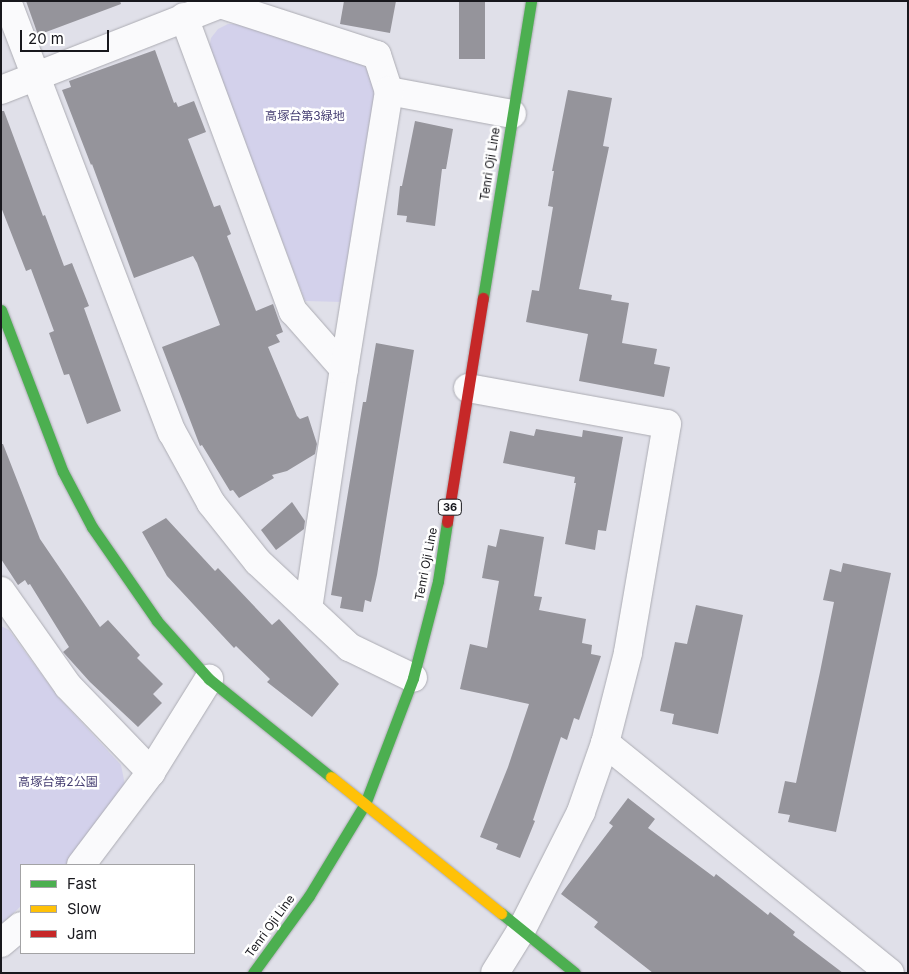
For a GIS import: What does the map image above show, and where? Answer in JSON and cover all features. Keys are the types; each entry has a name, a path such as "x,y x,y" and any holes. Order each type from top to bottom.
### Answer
{"main road":[{"name":"Tenri Oji Line","path":"253,973 309,896 365,804 414,678 438,581 531,1"},
{"path":"1,310 63,472 92,527 157,621 209,679 575,973"}],"street":[{"path":"7,1 172,432 211,502 258,562 349,647 414,678"},
{"path":"1,90 36,78 220,4 377,55 390,91 344,369 308,609"},
{"path":"184,17 293,311 344,369"},
{"path":"390,91 512,114"},
{"path":"468,388 667,424 628,653 605,743 581,812 521,931 495,973"},
{"path":"2,596 68,686 151,772"},
{"path":"82,864 151,772 209,679"},
{"path":"605,743 890,973"},
{"path":"1,943 20,927"}],"green space":[{"name":"高塚台第3緑地","path":"228,24 239,24 363,65 371,71 377,87 343,302 305,301 209,49 211,38 218,29"},
{"name":"高塚台第2公園","path":"1,626 9,630 58,697 121,765 126,790 66,864 20,864 20,907 1,925"}],"building":[{"path":"26,1 120,1 121,4 38,35"},
{"path":"344,1 396,1 390,33 340,24"},
{"path":"459,1 485,1 485,59 459,59"},
{"path":"155,50 174,103 176,102 178,107 194,101 206,132 188,139 214,207 220,205 231,234 227,236 256,311 273,304 283,332 276,335 280,342 268,347 297,416 300,419 308,416 317,444 315,454 287,471 272,475 274,478 239,498 233,490 230,491 202,445 200,446 162,347 220,325 197,263 193,256 134,278 92,164 62,90 71,87 69,81"},
{"path":"568,90 612,98 603,146 609,147 579,289 612,295 611,300 629,303 622,343 657,349 654,364 670,367 664,397 579,381 588,334 526,322 532,290 539,291 553,207 548,206 554,171 552,171"},
{"path":"1,111 4,111 43,216 45,215 64,266 72,263 89,306 84,308 121,411 87,424 69,374 64,375 49,333 54,331 31,269 26,271 1,207"},
{"path":"415,121 453,129 446,169 442,169 435,226 406,222 407,216 397,215 400,186 402,186"},
{"path":"376,343 414,350 377,575 371,602 365,600 363,612 340,608 342,597 331,595 363,402 366,402"},
{"path":"536,429 582,437 583,430 623,437 606,531 598,530 595,550 565,544 576,483 574,483 575,477 503,463 510,431 534,436"},
{"path":"1,444 3,444 40,539 100,627 108,620 140,655 137,658 163,684 153,694 162,703 138,727 90,682 63,652 69,647 30,584 28,585 25,580 18,585 1,559"},
{"path":"292,502 305,521 304,529 276,550 261,530"},
{"path":"166,518 215,571 218,568 272,625 279,619 339,684 312,717 267,682 270,679 236,646 234,648 167,576 142,532"},
{"path":"500,529 544,537 534,596 542,597 539,610 586,619 582,643 592,645 591,654 601,656 579,720 574,718 567,740 561,737 533,820 535,821 520,858 496,849 498,844 480,837 508,767 529,704 460,689 470,644 487,648 499,581 482,578 488,545 496,547"},
{"path":"843,563 891,573 836,832 788,822 790,815 778,813 785,781 796,783 820,672 834,602 823,600 830,569 841,572"},
{"path":"696,605 743,615 718,734 672,724 674,714 660,711 675,642 687,644"},
{"path":"628,798 655,819 648,828 714,877 716,874 768,915 770,912 795,932 793,935 843,973 653,973 594,927 598,922 561,894 613,826 609,823"}],"traffic: fast":[{"path":"483,298 531,1"},
{"path":"1,310 63,472 92,527 157,621 209,679 331,777"},
{"path":"253,973 309,896 365,804 413,678 438,581 447,522"},
{"path":"501,913 575,973"}],"traffic: slow":[{"path":"331,777 501,913"}],"traffic: jam":[{"path":"447,522 483,298"}]}
